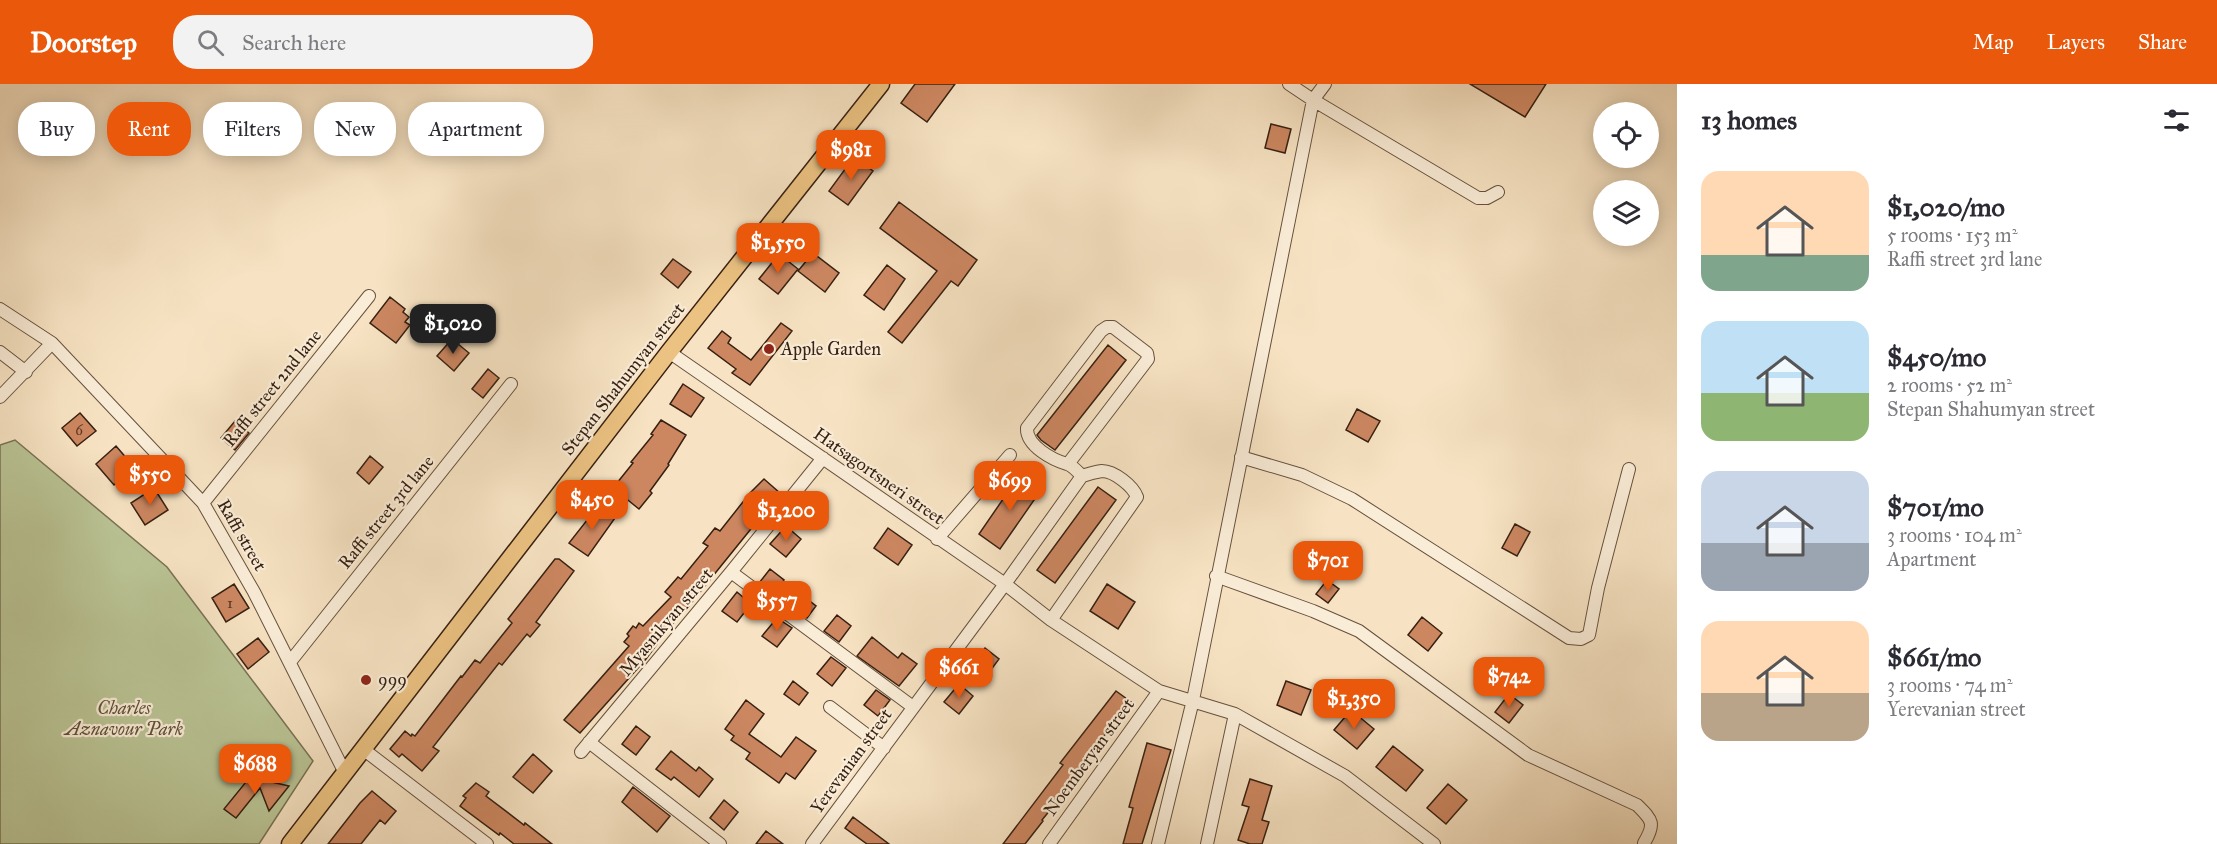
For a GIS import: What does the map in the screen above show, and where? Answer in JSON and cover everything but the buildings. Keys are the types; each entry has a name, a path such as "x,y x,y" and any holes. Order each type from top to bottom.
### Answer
{"main road":[{"name":"Stepan Shahumyan street","path":"290,844 669,352 881,84"}],"street":[{"path":"1289,84 1478,198 1487,198 1498,192"},
{"path":"1158,844 1193,700 1313,100 1325,84"},
{"name":"Raffi street 2nd lane","path":"203,503 369,296"},
{"name":"Raffi street","path":"0,309 52,343 203,503 254,592 345,773"},
{"path":"1052,620 1137,497 1134,490 1116,476 1104,471 1082,476 1068,464 1060,464 1030,441 1027,428 1101,331 1107,327 1113,327 1147,353 1148,359 1068,464"},
{"path":"0,397 52,343"},
{"path":"0,352 26,372"},
{"name":"Hatsagortsneri street","path":"669,352 1005,584 1052,620 1159,691 1235,714 1345,776 1434,844"},
{"name":"Raffi street 3rd lane","path":"290,662 511,384"},
{"path":"937,539 1010,455"},
{"path":"1240,457 1302,475 1352,500 1569,638 1581,639 1589,635 1592,627 1598,588 1629,469"},
{"name":"Myasnikyan street","path":"720,844 585,747 823,458"},
{"name":"Yerevanian street","path":"812,844 1005,584 1082,476"},
{"path":"731,572 913,707"},
{"path":"1216,576 1313,611 1359,631 1528,755 1637,805 1648,816 1652,825 1644,843"},
{"name":"Noemberyan street","path":"1049,844 1159,691"},
{"path":"830,707 884,748"},
{"path":"1208,844 1235,714"},
{"path":"363,749 487,844"}],"green space":[{"name":"Charles Aznavour Park","path":"15,440 167,567 313,761 259,844 0,844 0,445"}],"place":[{"name":"Apple Garden","path":"769,349"},
{"name":"999","path":"366,680"}]}
